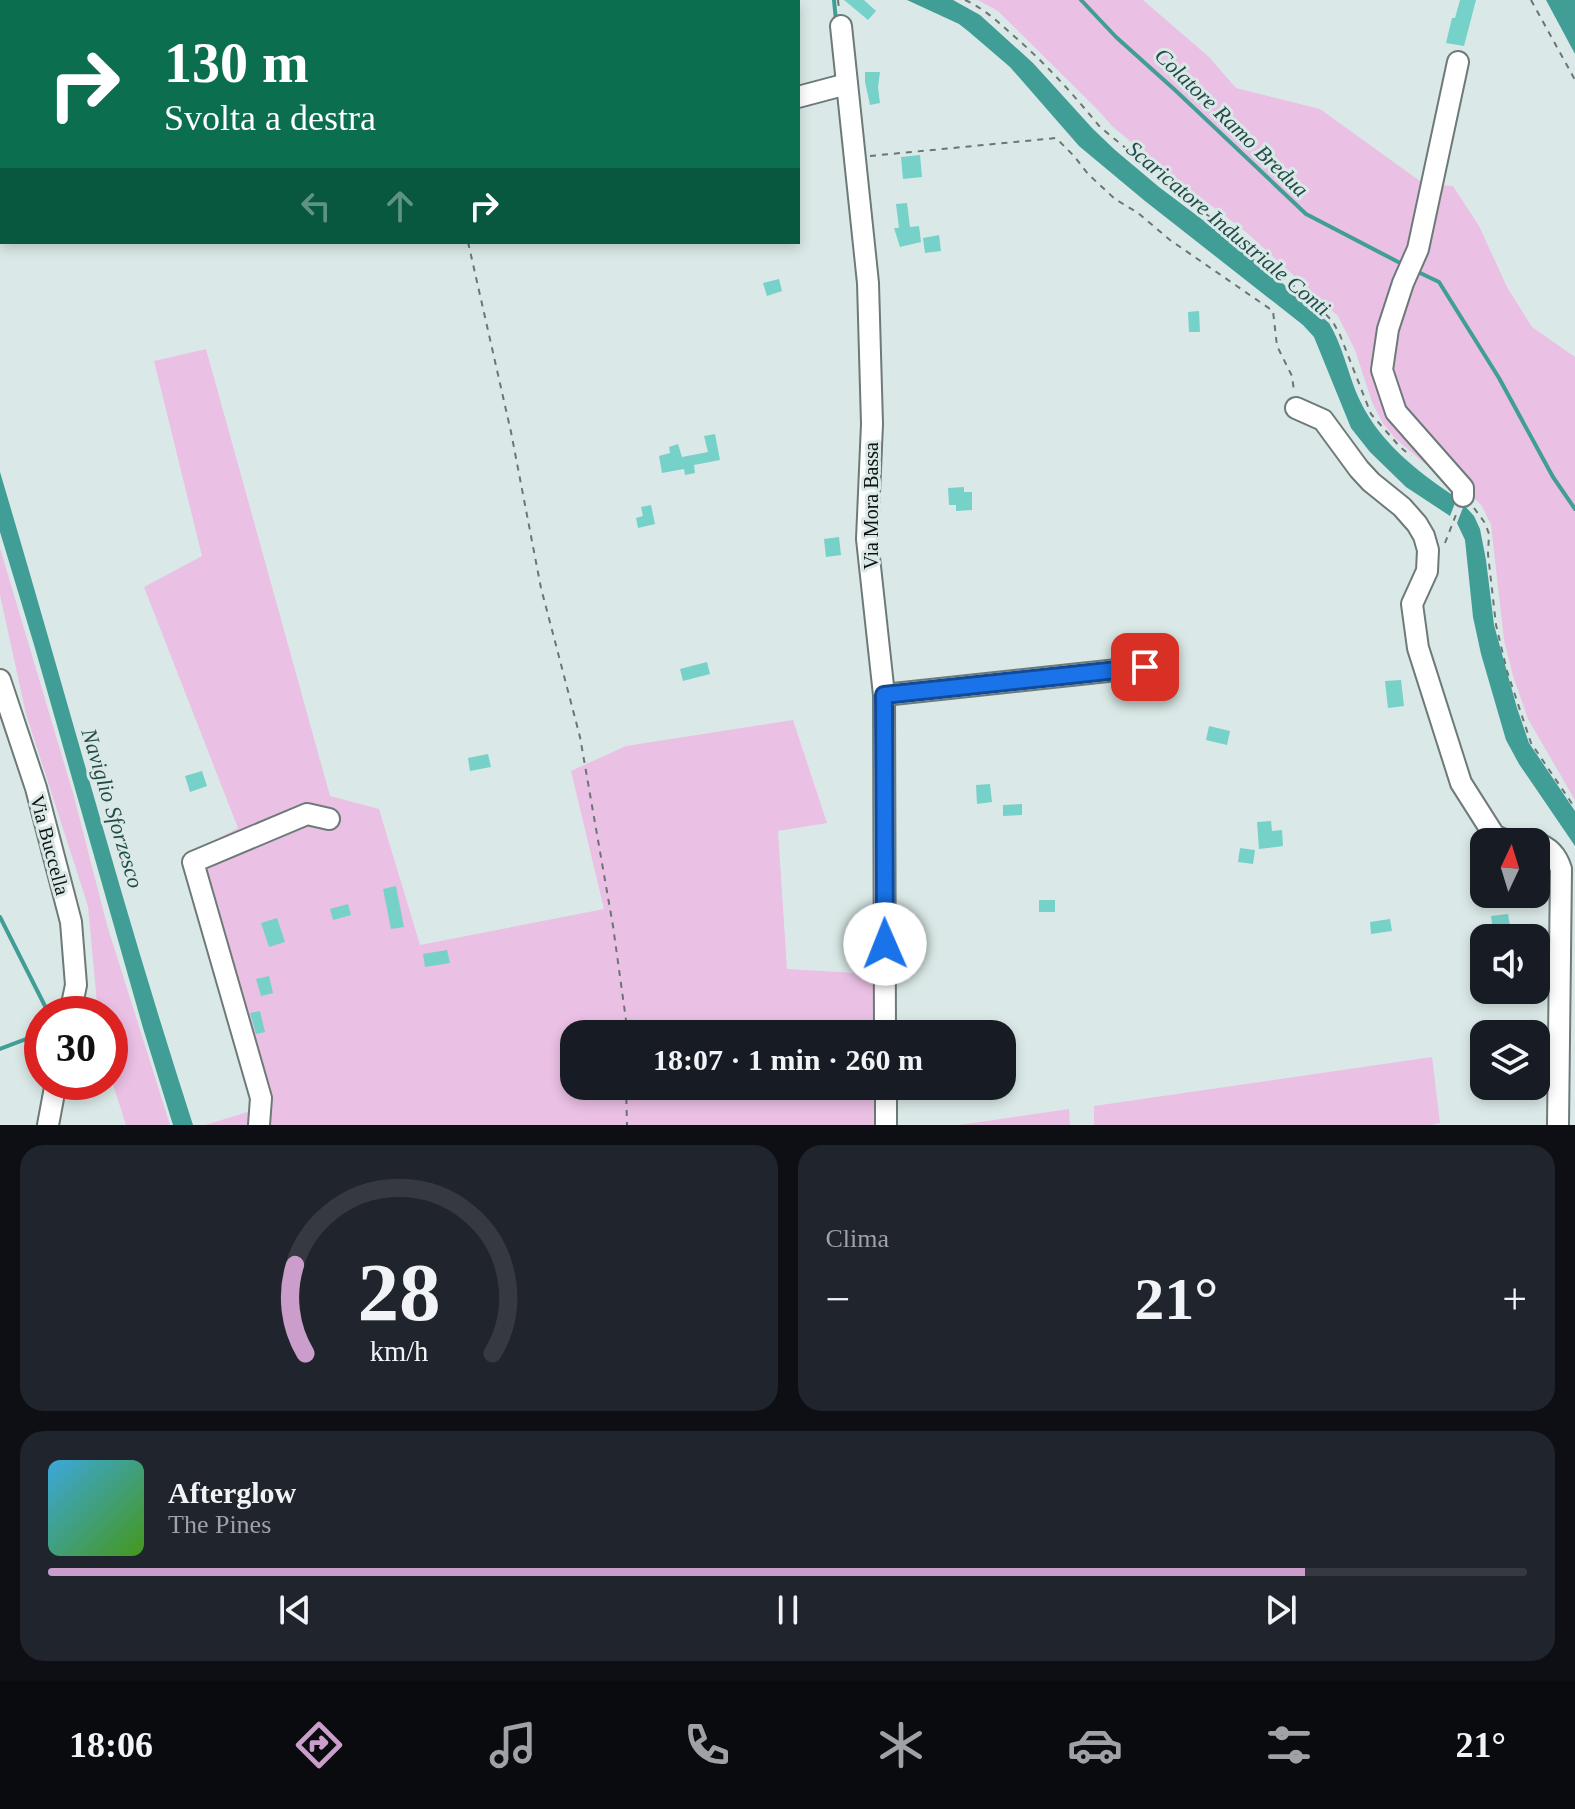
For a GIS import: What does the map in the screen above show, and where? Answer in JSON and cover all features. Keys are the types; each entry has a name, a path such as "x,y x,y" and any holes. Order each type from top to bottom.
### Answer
{"street":[{"name":"Via Mora Bassa","path":"841,26 868,283 872,424 867,539 884,695 885,1020"},
{"path":"1458,62 1418,249 1388,329 1382,370 1396,412 1463,488 1463,496"},
{"path":"800,96 846,80"},
{"path":"1296,408 1323,420 1359,469 1402,507 1424,536 1428,550 1427,571 1412,604 1418,648 1461,783 1488,828"},
{"path":"884,695 1145,667"},
{"name":"Via Buccella","path":"0,680 36,788 71,922 76,985 74,996"},
{"path":"259,1125 261,1098 193,862 307,814 329,819"},
{"path":"1550,851 1561,869 1558,1125"},
{"path":"48,1125 53,1100"},
{"path":"886,1100 886,1125"}],"path":[{"path":"965,0 989,13 1024,44 1100,127 1316,304 1333,322 1340,335 1371,414 1412,457"},
{"path":"1531,0 1575,80"},
{"path":"855,157 1056,138 1115,199 1273,311 1277,346 1292,376 1296,408"},
{"path":"468,244 511,432 541,588 580,737 626,1020"},
{"path":"1463,496 1485,523 1489,534 1488,554 1496,625 1507,671 1531,743 1575,808"},
{"path":"626,1100 627,1125"}],"shaded area":[{"path":"978,0 1143,0 1209,57 1236,88 1320,109 1424,184 1453,186 1479,226 1507,287 1532,327 1575,357 1575,800 1528,719 1513,676 1504,640 1491,525 1482,506 1424,463 1382,422 1355,350 1338,316 1246,232 1112,126 998,11"},
{"path":"206,349 330,796 379,809 420,945 604,909 571,771 626,746 793,720 827,823 778,831 787,969 875,974 874,1020 560,1020 560,1100 897,1100 897,1125 205,1125 261,1108 191,853 238,828 144,587 202,556 154,361"},
{"path":"0,548 73,793 107,925 170,1125 126,1125 118,1100 128,1100 128,996 96,996 88,906 26,714 0,595"},
{"path":"1432,1057 1440,1123 1431,1125 1094,1125 1094,1106"},
{"path":"1069,1109 1070,1125 959,1125"}],"water":[{"path":"907,0 953,0 980,15 1033,63 1115,150 1252,257 1329,323 1356,392 1374,425 1398,452 1457,498 1450,516 1406,487 1370,452 1351,428 1314,337 1303,325 1079,146 1010,67 968,31"},
{"path":"1546,0 1575,0 1575,54"},
{"path":"0,472 118,881 193,1125 173,1125 143,1028 0,532"},
{"path":"1464,505 1480,529 1494,625 1517,708 1529,743 1575,811 1575,846 1506,740 1473,617 1465,540 1457,523"}],"building":[{"path":"844,0 864,0 876,11 868,20"},
{"path":"1460,0 1476,0 1464,46 1446,43"},
{"path":"865,72 880,72 880,103 870,105"},
{"path":"920,155 922,177 903,179 901,157"},
{"path":"907,203 910,227 919,226 921,242 900,247 894,228 899,228 896,204"},
{"path":"939,235 941,251 925,253 923,238"},
{"path":"779,279 782,291 767,296 763,283"},
{"path":"1199,311 1200,332 1189,332 1188,312"},
{"path":"715,434 720,460 694,465 695,473 685,475 684,469 662,473 659,456 670,453 669,447 678,444 682,457 708,452 704,436"},
{"path":"964,487 964,492 972,492 972,510 956,511 956,505 949,505 948,488"},
{"path":"651,505 655,524 638,528 636,518 643,516 641,507"},
{"path":"839,537 841,555 826,557 824,539"},
{"path":"707,662 710,674 683,681 680,669"},
{"path":"1401,680 1404,706 1388,708 1385,681"},
{"path":"1209,726 1230,731 1227,745 1206,740"},
{"path":"488,754 491,767 470,771 468,758"},
{"path":"202,771 207,786 190,792 185,776"},
{"path":"990,784 992,802 977,804 976,785"},
{"path":"1022,804 1022,815 1003,816 1003,805"},
{"path":"1271,821 1272,831 1282,830 1283,846 1259,849 1257,822"},
{"path":"1240,848 1255,850 1253,864 1238,862"},
{"path":"396,886 404,927 391,929 383,889"},
{"path":"1039,900 1055,900 1055,912 1039,912"},
{"path":"348,904 351,915 333,920 330,909"},
{"path":"1508,914 1510,924 1492,924 1491,916"},
{"path":"277,918 285,942 269,947 261,923"},
{"path":"1390,919 1392,931 1371,934 1370,922"},
{"path":"447,950 450,963 425,967 423,954"},
{"path":"269,976 273,993 261,996 256,979"},
{"path":"260,1011 265,1032 256,1034 250,1013"}],"waterway":[{"path":"834,0 836,21"},
{"name":"Colatore Ramo Bredua","path":"1081,0 1116,37 1306,214 1404,265"},
{"name":"Colatore Ramo Bredua","path":"1416,271 1439,282 1499,378 1553,477 1575,509"},
{"path":"0,917 40,996"},
{"path":"0,1049 24,1040"}],"route":[{"path":"885,944 884,695 1145,667"}],"water label":[{"name":"Scaricatore Industriale Conti","path":"1229,228"},
{"name":"Naviglio Sforzesco","path":"113,808"}]}
